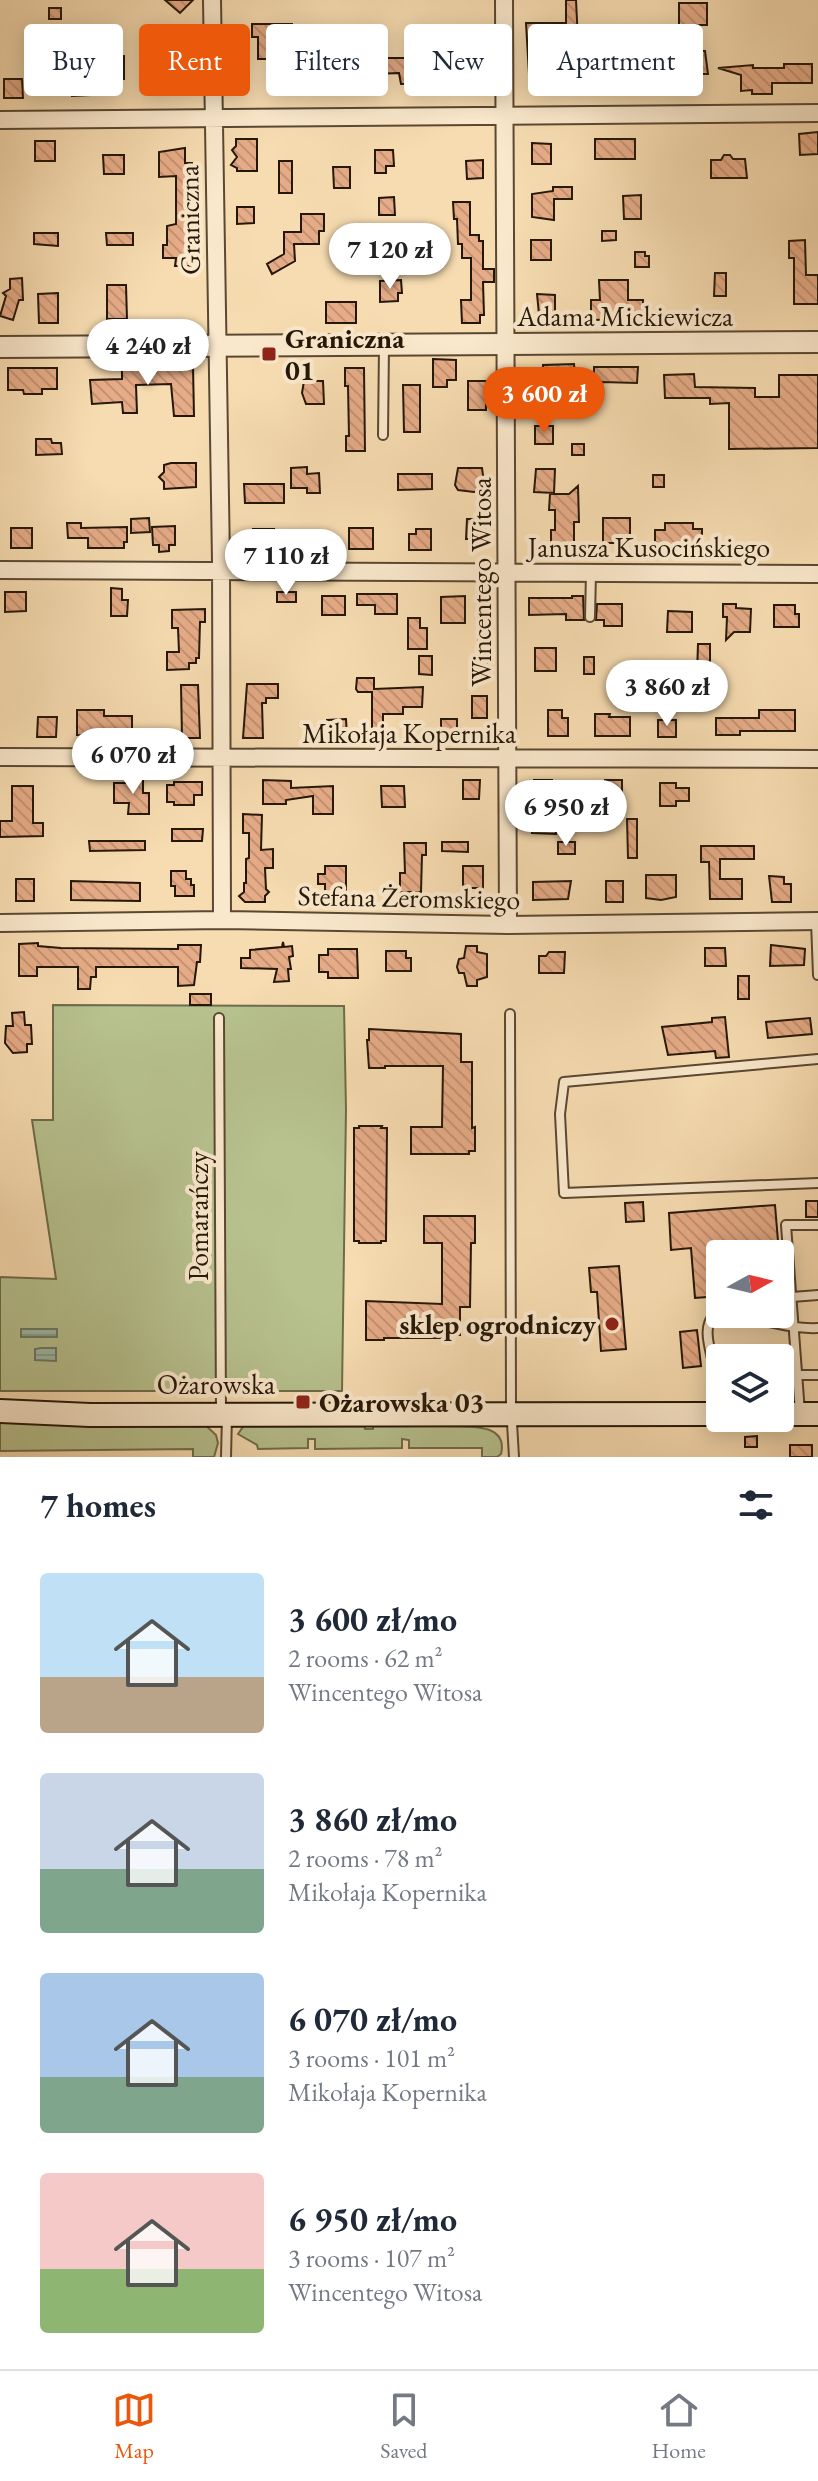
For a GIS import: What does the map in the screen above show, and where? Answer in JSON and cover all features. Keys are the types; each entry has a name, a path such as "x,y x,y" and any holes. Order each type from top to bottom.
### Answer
{"main road":[{"name":"Ożarowska","path":"0,1411 90,1415 706,1414"}],"street":[{"name":"Graniczna","path":"212,0 221,572 222,920"},
{"name":"Wincentego Witosa","path":"504,0 508,925"},
{"path":"0,120 818,113"},
{"name":"Adama Mickiewicza","path":"0,347 818,342"},
{"name":"Janusza Kusocińskiego","path":"0,570 818,574"},
{"name":"Mikołaja Kopernika","path":"0,757 818,759"},
{"name":"Stefana Żeromskiego","path":"0,923 222,920 508,925 817,921"}],"lane":[{"path":"383,435 384,345"},
{"path":"590,617 591,573"},
{"path":"817,921 818,975"},
{"path":"510,1014 514,1457"},
{"name":"Pomarańczy","path":"219,1018 226,1457"},
{"path":"818,1059 564,1082 560,1114 564,1193 818,1183"},
{"path":"787,1240 786,1225 818,1225"},
{"path":"794,1297 818,1295"},
{"path":"799,1414 794,1328 818,1328"},
{"path":"797,1375 818,1375"}],"green space":[{"path":"53,1005 344,1006 346,1109 342,1391 0,1391 0,1277 56,1279 32,1120 53,1120"},
{"path":"0,1415 203,1423 216,1435 218,1443 214,1457 193,1457 193,1449 0,1451"},
{"path":"412,1420 491,1431 502,1443 501,1454 482,1457 482,1448 409,1448 409,1440 402,1439 402,1448 315,1449 315,1439 308,1439 308,1448 258,1449 257,1445 238,1434 245,1424 364,1425 365,1429 373,1429 373,1425"}],"shaded area":[{"path":"21,1329 57,1329 57,1337 21,1337"},
{"path":"56,1348 56,1361 35,1360 35,1349"}],"building":[{"path":"165,0 193,0 180,13"},
{"path":"566,0 576,0 577,24 528,24 528,57 526,23 566,23"},
{"path":"679,3 707,3 707,25 679,24"},
{"path":"49,8 61,8 61,19 49,19"},
{"path":"252,24 266,24 266,59 258,59 258,37 252,37"},
{"path":"703,51 705,51 708,74 703,74"},
{"path":"388,58 404,58 404,84 401,84 399,73 388,73"},
{"path":"784,64 812,64 812,83 772,83 772,94 752,94 752,90 741,91 741,75 718,68 753,65 753,68 784,68"},
{"path":"4,79 22,79 23,98 4,98"},
{"path":"818,132 818,154 800,155 799,134"},
{"path":"236,139 257,139 257,171 237,171 231,165 237,157 232,150"},
{"path":"595,139 635,139 635,159 595,159"},
{"path":"35,141 55,141 55,161 35,161"},
{"path":"532,143 551,144 551,164 532,164"},
{"path":"185,148 185,163 192,163 194,192 190,231 192,266 175,266 176,258 163,258 163,245 167,245 167,226 176,224 176,176 159,177 159,152"},
{"path":"375,150 393,150 394,166 386,166 386,173 375,173"},
{"path":"103,155 124,155 124,174 104,174"},
{"path":"724,155 745,159 747,178 711,178 711,160 721,160"},
{"path":"483,160 483,178 467,179 466,161"},
{"path":"279,161 292,161 292,193 279,193"},
{"path":"333,167 350,167 350,188 334,188"},
{"path":"553,187 572,187 572,199 554,199 554,220 532,217 532,194 553,191"},
{"path":"641,195 641,219 624,219 623,196"},
{"path":"394,197 395,215 379,215 379,198"},
{"path":"453,202 470,202 470,235 479,235 479,241 483,241 483,269 494,269 494,282 483,282 484,315 480,315 480,323 462,323 461,300 471,300 471,258 462,258"},
{"path":"237,207 254,207 254,223 237,224"},
{"path":"301,214 324,214 324,231 319,231 319,244 294,244 295,261 272,274 267,264 284,254 284,232 301,232"},
{"path":"602,231 616,231 616,240 602,241"},
{"path":"34,233 58,233 58,246 34,244"},
{"path":"106,233 133,233 133,245 107,245"},
{"path":"531,240 551,240 551,260 531,260"},
{"path":"805,240 806,275 818,275 818,304 794,304 794,258 789,258 789,241"},
{"path":"635,252 645,252 645,256 649,256 649,267 635,267"},
{"path":"715,273 726,273 726,296 714,296"},
{"path":"22,278 23,300 19,300 13,320 0,316 6,296 3,293 10,289 10,279"},
{"path":"401,280 402,293 398,293 398,301 380,302 380,281"},
{"path":"599,280 628,280 628,300 643,300 643,319 591,320 591,300 600,300"},
{"path":"107,285 126,285 127,319 107,319"},
{"path":"58,293 58,323 39,323 38,294"},
{"path":"537,294 555,295 555,314 539,314"},
{"path":"326,302 356,302 356,323 326,323"},
{"path":"433,359 456,360 456,380 447,380 447,387 433,387"},
{"path":"151,363 193,366 194,416 174,416 171,384 136,385 137,413 123,413 122,402 92,404 90,380 122,379 122,370 151,369"},
{"path":"574,364 575,376 555,376 556,400 537,400 536,369 543,368 543,365"},
{"path":"594,367 638,367 637,383 602,382 603,399 585,398 585,372 594,372"},
{"path":"8,368 57,368 57,389 42,389 42,394 8,390"},
{"path":"345,368 364,368 365,451 346,451 346,436 349,436"},
{"path":"694,374 695,387 755,388 755,397 779,397 779,375 818,375 818,448 729,449 729,403 710,404 710,398 665,398 664,375"},
{"path":"304,381 323,381 324,404 306,404 302,393"},
{"path":"468,381 486,381 486,410 468,410"},
{"path":"403,385 420,385 420,432 404,432"},
{"path":"535,426 553,426 553,444 535,444"},
{"path":"36,439 61,443 62,454 36,455"},
{"path":"572,444 584,444 584,455 572,455"},
{"path":"196,463 196,487 164,489 164,482 159,477 164,472 164,465"},
{"path":"307,467 307,474 319,473 320,493 307,493 307,488 291,488 291,468"},
{"path":"458,468 482,468 485,490 458,490 455,485"},
{"path":"536,469 555,469 554,493 534,492"},
{"path":"398,474 432,474 432,489 398,490"},
{"path":"653,475 664,475 664,487 653,487"},
{"path":"244,484 284,484 284,503 245,503"},
{"path":"578,486 579,522 574,522 574,545 571,548 551,548 555,510 549,510 550,494 569,494"},
{"path":"149,518 150,532 131,533 131,519"},
{"path":"603,518 630,518 630,543 603,543"},
{"path":"467,519 485,519 485,539 466,539"},
{"path":"67,523 81,523 81,528 127,527 127,542 124,542 124,548 88,548 88,538 68,538"},
{"path":"665,523 693,523 693,529 702,529 702,540 696,547 662,547 655,541 655,530 665,530"},
{"path":"175,526 175,545 169,545 169,551 159,552 159,545 153,545 152,527"},
{"path":"11,528 32,528 32,548 11,548"},
{"path":"349,528 373,528 373,549 349,549"},
{"path":"253,529 274,529 274,546 269,546 264,555 258,546 253,546"},
{"path":"416,529 431,529 431,550 409,550 409,534 416,534"},
{"path":"327,533 327,549 313,549 313,534"},
{"path":"111,588 122,589 122,600 128,600 127,616 111,616"},
{"path":"5,592 26,592 26,611 5,612"},
{"path":"277,592 296,592 296,602 277,602"},
{"path":"357,594 397,594 397,614 375,614 375,605 357,605"},
{"path":"322,596 345,596 345,615 322,615"},
{"path":"465,596 465,623 441,623 441,597"},
{"path":"583,596 584,620 566,620 566,614 529,615 529,598"},
{"path":"597,604 622,604 622,626 604,626 604,620 596,620"},
{"path":"723,604 751,609 750,632 734,632 726,640 727,617 723,617"},
{"path":"774,605 795,605 799,627 774,627"},
{"path":"205,609 205,622 200,622 199,658 196,658 196,663 189,663 189,669 167,670 167,652 179,652 178,628 172,628 172,610"},
{"path":"668,611 692,612 692,632 667,632"},
{"path":"408,618 420,618 420,628 427,628 427,649 408,649"},
{"path":"479,626 488,626 488,669 478,669"},
{"path":"698,644 710,644 710,674 697,674"},
{"path":"535,648 556,648 556,671 535,671"},
{"path":"419,656 432,656 432,675 419,674"},
{"path":"584,657 594,657 594,674 584,674"},
{"path":"357,678 374,678 374,689 423,687 422,707 403,707 403,714 383,714 383,736 372,736 372,692 358,692"},
{"path":"247,684 278,684 278,698 266,698 266,703 262,703 263,738 243,738"},
{"path":"181,685 198,685 200,738 182,738"},
{"path":"472,696 487,696 487,718 472,718"},
{"path":"77,710 104,710 104,716 132,716 132,736 77,735"},
{"path":"548,710 562,710 562,718 568,718 568,736 548,736"},
{"path":"759,710 795,710 795,731 740,731 740,735 716,735 716,718 759,718"},
{"path":"595,714 630,717 630,736 595,736"},
{"path":"38,717 57,717 56,737 37,737"},
{"path":"346,719 347,737 327,738 327,720"},
{"path":"441,719 457,719 457,736 441,736"},
{"path":"658,720 676,720 676,737 658,737"},
{"path":"129,778 143,779 143,793 149,793 149,814 128,814 129,803 114,803 114,783 129,783"},
{"path":"263,780 291,781 291,788 333,786 333,814 313,814 313,796 286,800 286,804 263,804"},
{"path":"463,780 480,780 479,799 463,799"},
{"path":"534,780 552,780 556,834 532,833"},
{"path":"605,780 622,780 622,796 605,797"},
{"path":"174,782 202,782 202,795 194,795 194,805 167,802 167,785 174,785"},
{"path":"660,783 676,783 676,788 689,788 689,801 676,801 676,806 660,806"},
{"path":"12,786 33,786 33,823 43,823 43,836 0,837 0,821 12,821"},
{"path":"381,786 404,786 405,807 382,807"},
{"path":"243,814 262,815 261,850 273,849 273,868 265,868 266,889 269,892 265,902 245,902 239,896 244,892 246,859 249,858 249,833 243,833"},
{"path":"627,819 637,819 637,858 628,858"},
{"path":"172,829 203,829 202,841 172,841"},
{"path":"89,841 145,841 145,850 90,851"},
{"path":"442,842 468,842 468,852 442,851"},
{"path":"558,842 575,842 575,854 558,854"},
{"path":"404,843 426,843 426,855 422,855 421,892 400,892 400,873 405,873"},
{"path":"701,846 754,846 754,859 720,859 720,879 742,879 742,899 710,899 709,862 701,862"},
{"path":"325,866 346,866 346,892 325,892 325,884 318,884 318,874 325,874"},
{"path":"463,866 483,866 483,888 463,888"},
{"path":"171,871 186,871 186,879 191,879 191,885 194,885 194,896 175,896"},
{"path":"646,875 676,875 676,897 661,900 646,898"},
{"path":"769,876 784,877 784,884 791,884 791,902 772,902"},
{"path":"16,879 34,879 34,901 16,901"},
{"path":"71,881 140,883 140,901 71,900"},
{"path":"571,881 568,899 533,900 533,882"},
{"path":"606,881 623,881 623,902 606,902"},
{"path":"283,942 284,947 292,946 289,981 274,982 277,969 241,968 241,958 250,958 250,950 282,947"},
{"path":"38,943 38,946 61,948 178,949 178,945 201,945 200,962 197,962 194,985 178,986 178,967 96,967 96,977 91,977 90,989 78,989 78,967 37,967 37,976 19,976 19,944"},
{"path":"771,945 805,949 804,965 770,966"},
{"path":"466,946 477,946 477,952 487,954 487,977 477,980 477,986 467,986 464,973 459,973 457,967 459,959 464,958"},
{"path":"705,948 725,948 726,966 705,966"},
{"path":"328,949 357,949 358,978 328,978 328,972 319,972 319,955 328,955"},
{"path":"386,951 406,951 406,958 411,958 411,971 386,971"},
{"path":"549,952 565,952 564,973 539,973 539,956 546,956"},
{"path":"738,976 749,976 749,999 738,999"},
{"path":"190,994 211,994 211,1005 190,1005"},
{"path":"24,1012 25,1025 31,1025 32,1044 27,1044 27,1052 13,1053 5,1043 6,1026 13,1026 12,1013"},
{"path":"725,1017 729,1057 716,1058 715,1051 668,1055 662,1027 712,1022 712,1018"},
{"path":"810,1018 812,1034 768,1038 766,1022"},
{"path":"369,1029 461,1034 461,1062 472,1062 475,1151 469,1151 469,1154 411,1154 411,1127 442,1127 443,1066 369,1068"},
{"path":"354,1128 387,1128 386,1241 381,1243 354,1241"},
{"path":"806,1201 818,1201 818,1217 806,1217"},
{"path":"643,1202 644,1221 626,1222 625,1203"},
{"path":"775,1205 778,1240 706,1240 706,1297 695,1298 691,1248 671,1250 669,1213"},
{"path":"424,1216 475,1216 475,1243 471,1243 470,1307 460,1307 460,1335 450,1335 450,1338 366,1340 366,1301 442,1304 442,1243 424,1243"},
{"name":"sklep ogrodniczy","path":"619,1266 626,1349 601,1351 597,1292 591,1292 589,1268"},
{"path":"697,1330 701,1366 683,1368 680,1332"},
{"path":"757,1436 757,1447 745,1447 745,1437"},
{"path":"790,1445 812,1445 812,1457 790,1457"}],"place":[{"name":"Graniczna 01","path":"269,354"},
{"name":"sklep ogrodniczy","path":"612,1324"},
{"name":"Ożarowska 03","path":"303,1402"}]}
